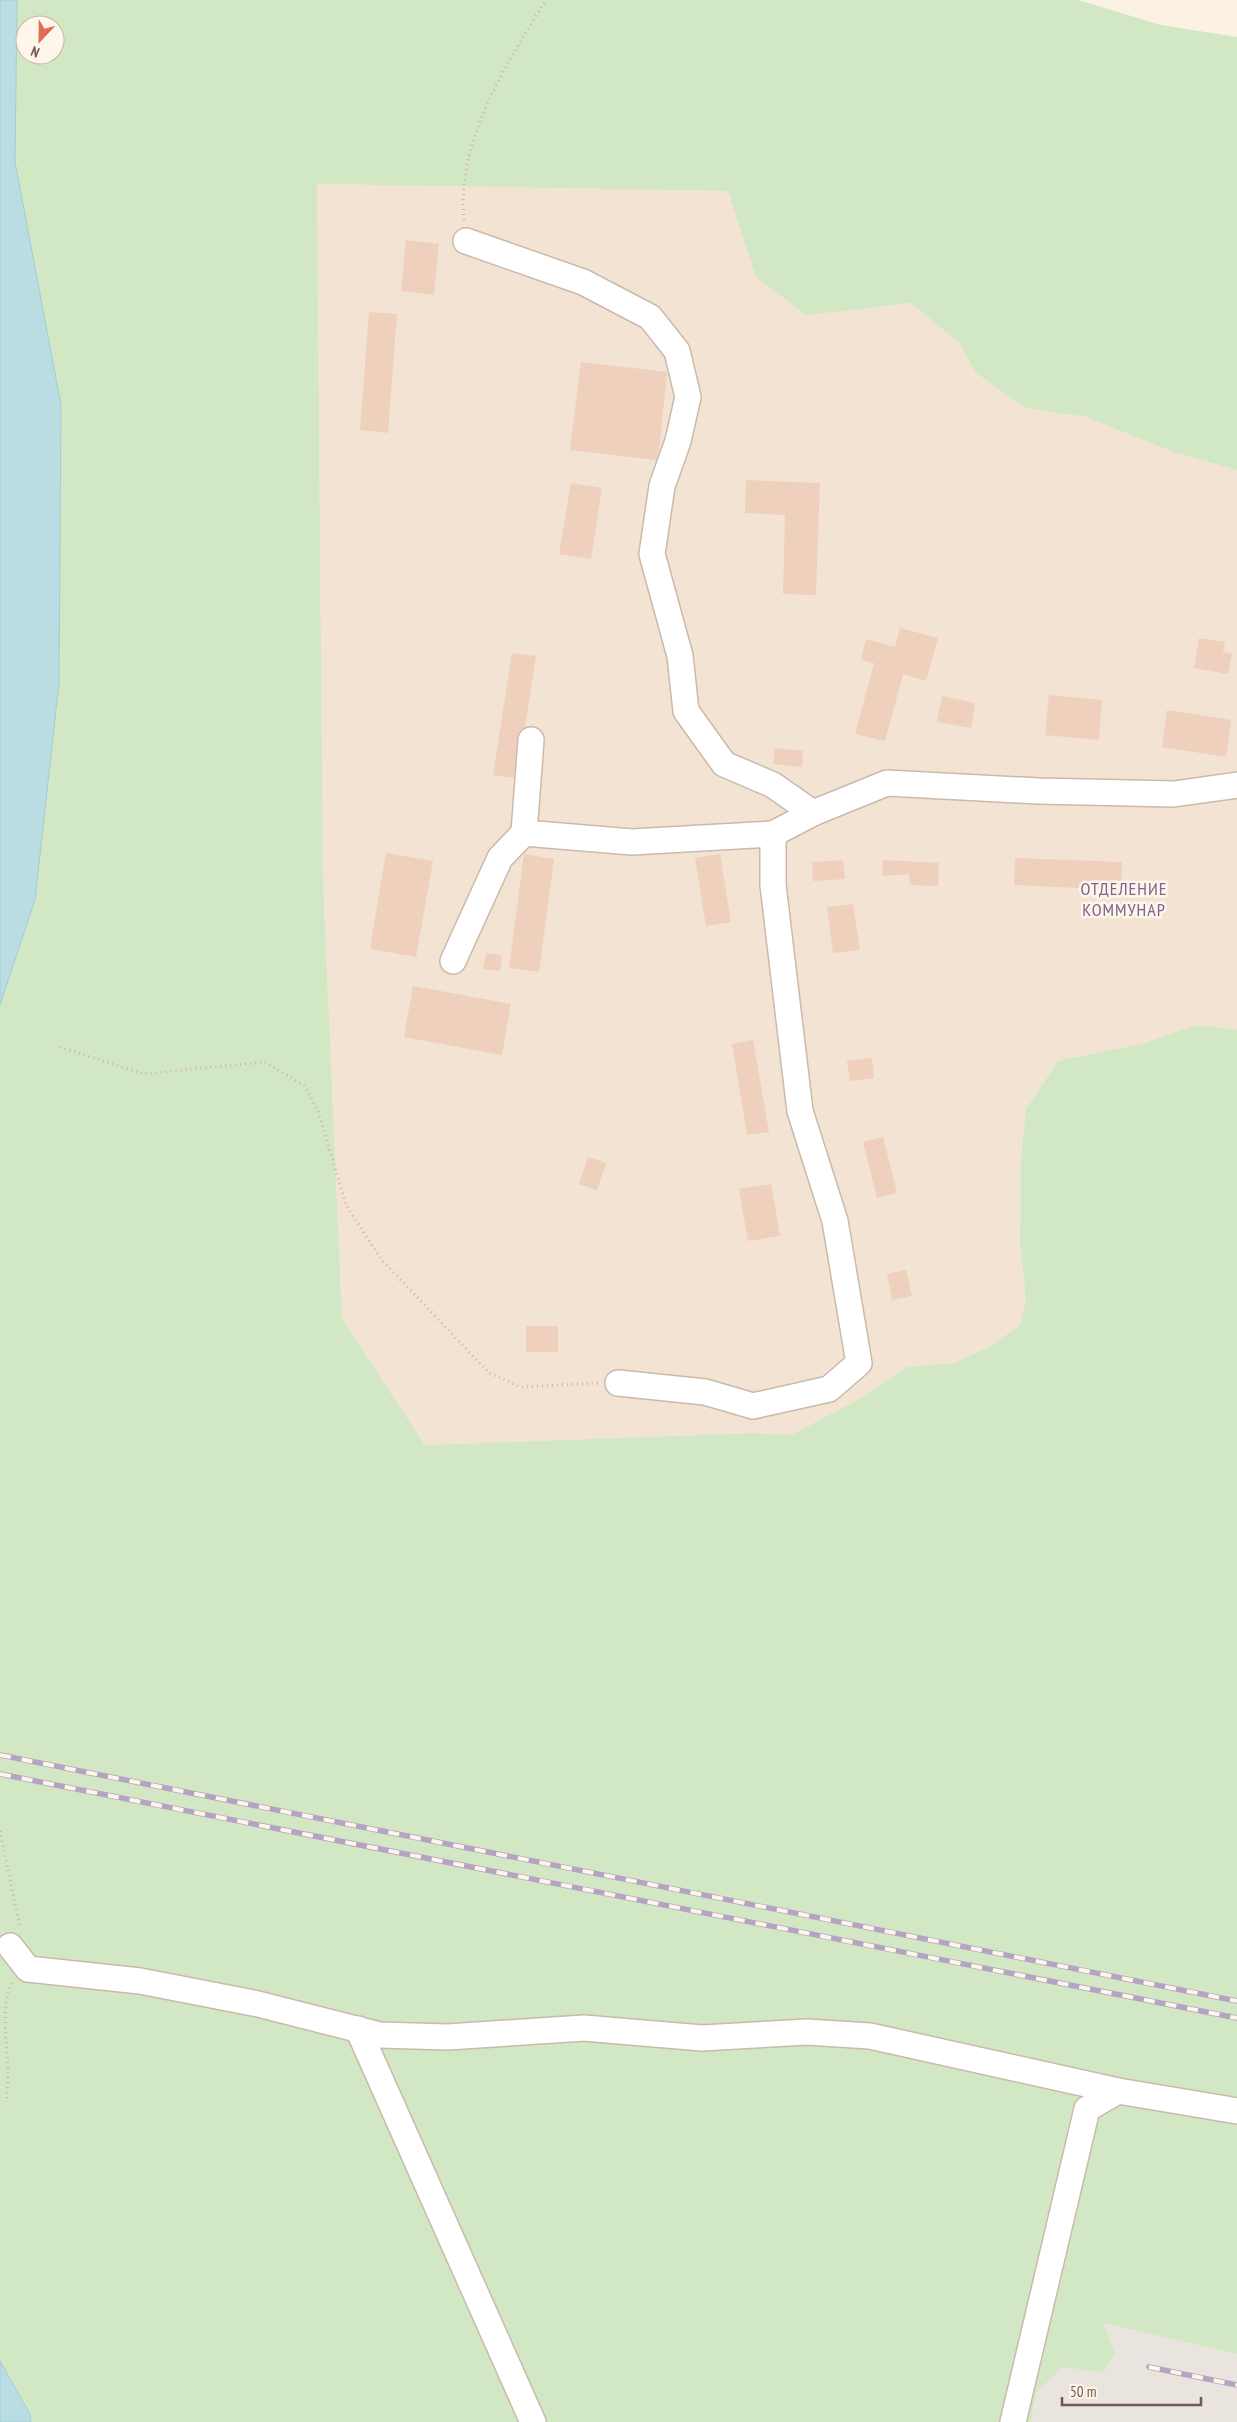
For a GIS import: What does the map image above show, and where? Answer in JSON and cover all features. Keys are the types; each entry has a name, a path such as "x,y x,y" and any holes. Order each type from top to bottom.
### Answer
{"street":[{"path":"466,241 583,282 650,318 677,351 688,397 678,441 662,486 652,554 680,656 686,711 724,764 773,785 813,813"},
{"path":"453,961 500,858 524,833 531,740"},
{"path":"524,833 632,842 773,834 813,813 887,783 1174,794 1237,785"},
{"path":"618,1383 705,1392 753,1406 829,1389 859,1363 834,1221 800,1111 773,886 773,834"},
{"path":"15,1939 28,1969 140,1981 258,2004 380,2035 448,2037 584,2028 702,2038 807,2032 870,2036 1118,2091 1237,2110"},
{"path":"358,2029 533,2422"},
{"path":"1013,2422 1087,2109 1118,2091"}],"path":[{"path":"466,241 462,189 471,149 499,78 546,0"},
{"path":"60,1047 143,1074 266,1062 305,1086 318,1111 346,1205 382,1258 488,1373 521,1387 562,1383 618,1383"},
{"path":"0,1831 15,1939"},
{"path":"7,2098 8,2070 3,2013 7,1988 28,1969"}],"shaded area":[{"name":"ОТДЕЛЕНИЕ КОММУНАР","path":"317,184 729,191 756,277 878,307 911,303 960,344 975,372 1025,408 1086,417 1173,452 1237,470 1237,1030 1197,1025 1141,1044 1058,1061 1026,1109 1021,1158 1020,1242 1026,1300 1020,1325 987,1348 954,1363 907,1367 863,1397 791,1435 753,1433 425,1445 342,1319 323,879"},
{"path":"1103,2323 1237,2354 1237,2422 1031,2422 1036,2393 1063,2367 1102,2373 1115,2353"}],"green space":[{"path":"17,0 1078,0 1161,25 1237,37 1237,470 1173,452 1086,417 1025,408 975,372 960,344 911,303 807,315 756,277 728,191 317,184 323,879 342,1319 425,1445 753,1433 791,1435 863,1397 907,1367 954,1363 987,1348 1020,1325 1026,1300 1020,1242 1021,1158 1026,1109 1058,1061 1141,1044 1197,1025 1237,1030 1237,2354 1103,2323 1115,2353 1102,2373 1063,2367 1036,2393 1031,2422 31,2422 30,2414 0,2361 0,1005 35,900 59,683 61,405 15,162 16,65 65,65 65,15 17,15"}],"water":[{"path":"0,0 17,0 17,15 15,15 15,162 61,405 59,683 35,900 0,1005"},
{"path":"0,2361 30,2414 31,2422 0,2422"}],"building":[{"path":"406,240 439,244 434,295 401,291"},
{"path":"369,312 397,314 388,433 360,430"},
{"path":"581,362 667,372 659,451 656,460 570,450"},
{"path":"746,480 820,483 816,595 783,594 785,515 745,513"},
{"path":"571,483 602,488 591,559 559,554"},
{"path":"900,628 938,638 926,681 903,674 885,741 855,734 874,663 861,660 866,639 895,647"},
{"path":"1199,638 1225,642 1223,652 1232,654 1228,674 1194,668"},
{"path":"512,653 536,656 525,727 519,732 517,739 514,778 493,775"},
{"path":"1049,695 1102,700 1099,740 1045,735"},
{"path":"942,696 975,703 971,728 937,722"},
{"path":"1167,710 1231,720 1226,757 1162,747"},
{"path":"775,748 803,751 802,767 773,764"},
{"path":"386,853 433,861 416,957 370,949"},
{"path":"524,854 554,859 539,972 509,968"},
{"path":"720,854 731,922 706,926 695,858"},
{"path":"1015,858 1122,862 1121,890 1014,885"},
{"path":"843,860 845,879 813,881 812,862"},
{"path":"883,860 939,863 938,886 910,885 909,874 882,876"},
{"path":"853,904 860,950 833,953 827,907"},
{"path":"486,953 502,955 500,971 483,969"},
{"path":"413,986 511,1004 502,1055 404,1037"},
{"path":"753,1040 769,1132 747,1135 732,1044"},
{"path":"872,1058 874,1078 850,1081 847,1061"},
{"path":"883,1137 897,1193 877,1198 863,1142"},
{"path":"588,1157 606,1163 597,1190 579,1184"},
{"path":"771,1184 780,1236 748,1241 739,1189"},
{"path":"906,1270 912,1296 892,1300 887,1274"},
{"path":"526,1326 558,1326 558,1352 526,1352"}],"railway":[{"path":"0,1755 1237,2001"},
{"path":"0,1774 1237,2018"},
{"path":"1149,2367 1237,2385"}],"district":[{"name":"ОТДЕЛЕНИЕ КОММУНАР","path":"1124,900"}]}
